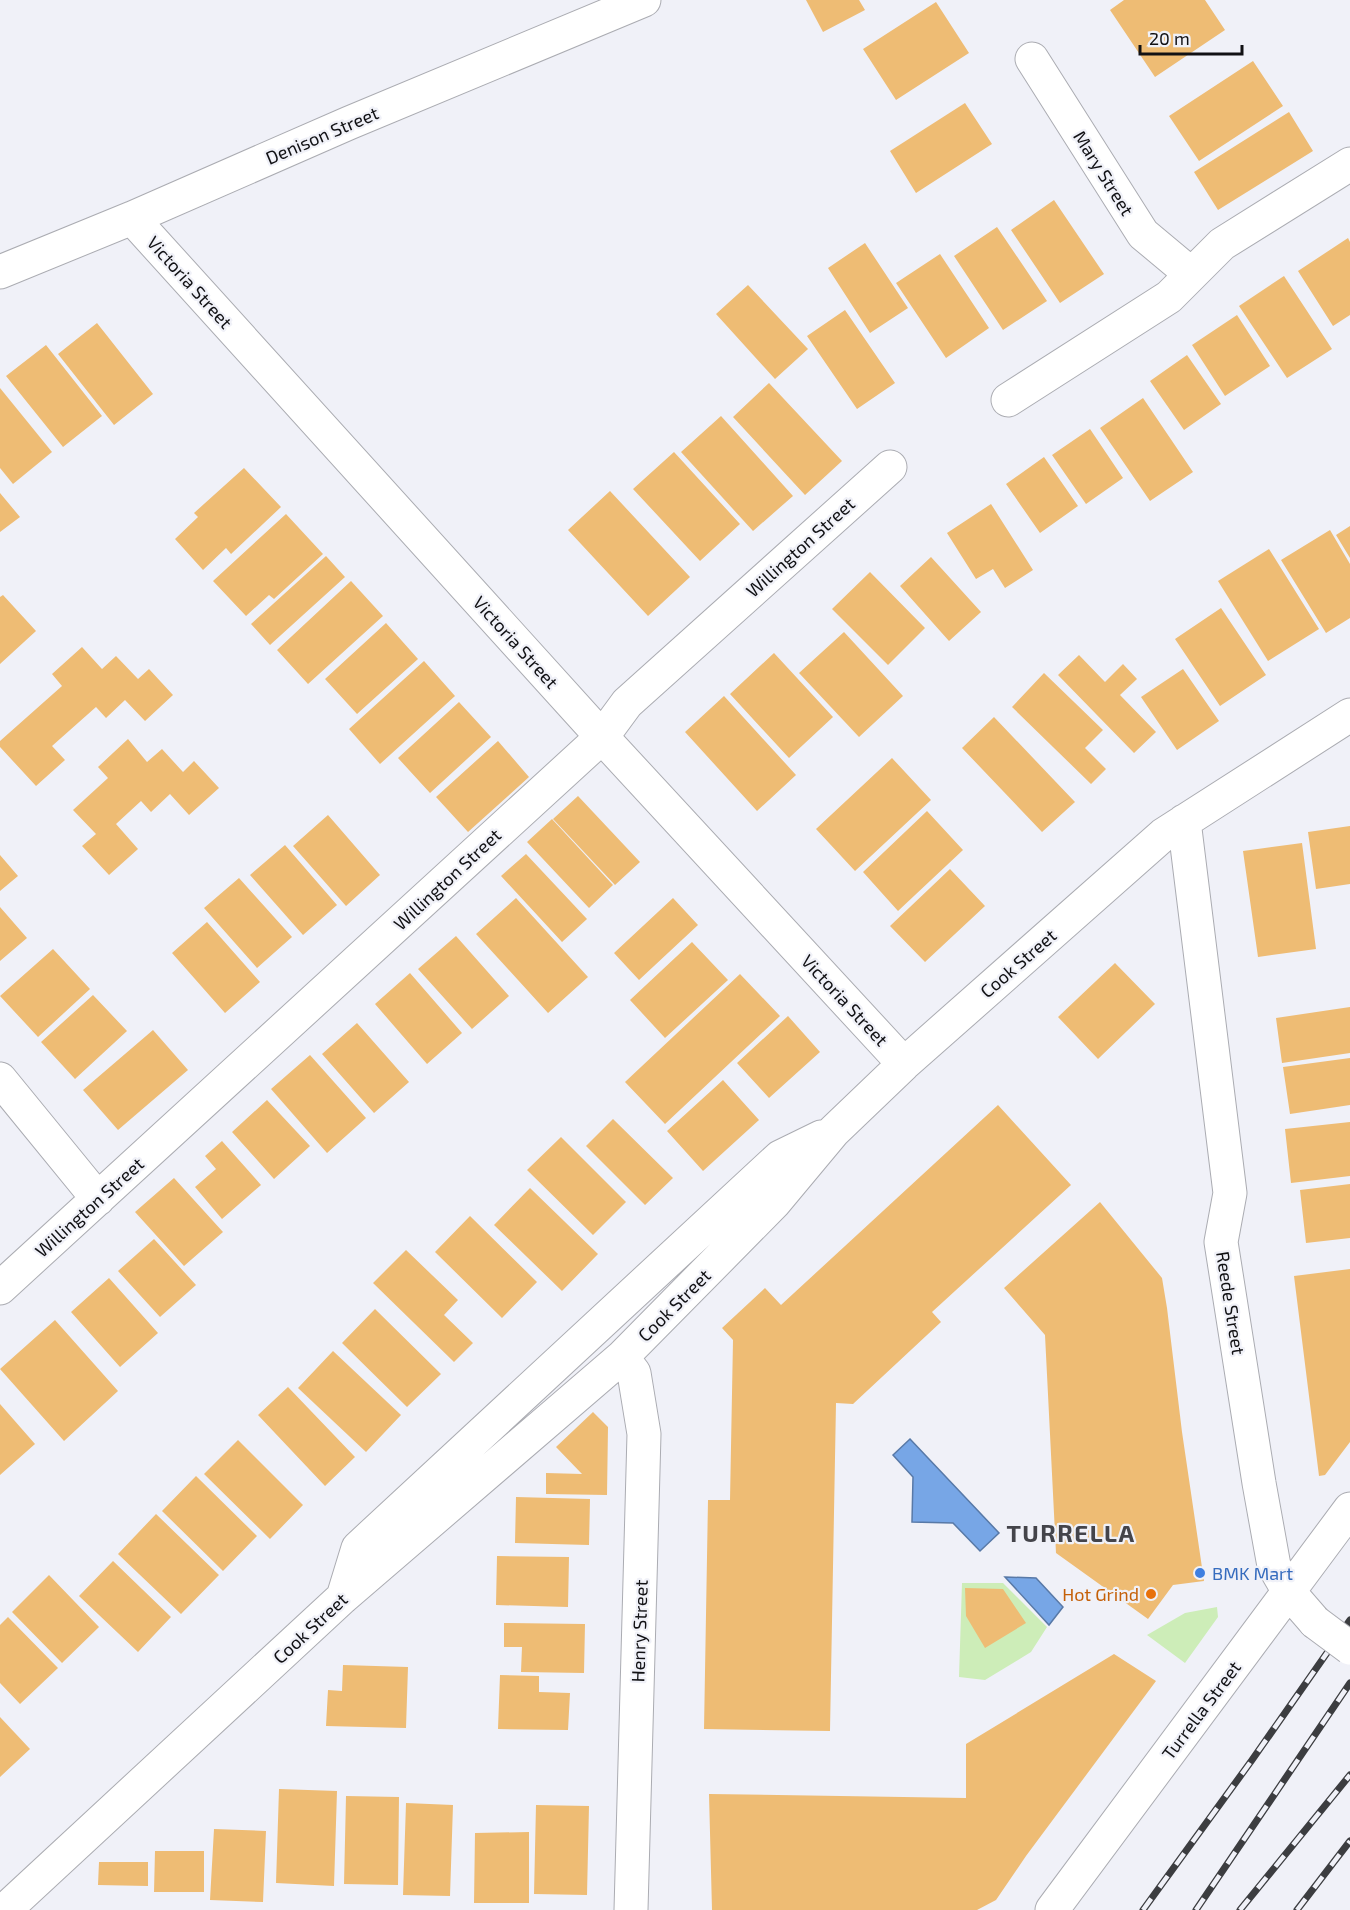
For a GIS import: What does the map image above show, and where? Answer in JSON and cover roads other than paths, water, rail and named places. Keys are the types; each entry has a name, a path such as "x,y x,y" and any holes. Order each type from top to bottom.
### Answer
{"street":[{"name":"Denison Street","path":"0,272 644,0"},
{"name":"Mary Street","path":"1032,59 1143,234 1191,274"},
{"path":"1008,400 1169,297 1222,243 1350,164"},
{"name":"Victoria Street","path":"132,218 602,737 904,1064"},
{"name":"Willington Street","path":"0,1288 602,737 627,703 890,467"},
{"name":"Cook Street","path":"5,1910 343,1597 622,1358 774,1203 834,1131 904,1064 1163,835 1350,715"},
{"name":"Reede Street","path":"1184,821 1230,1193 1221,1242 1274,1566 1289,1592 1315,1622 1350,1648"},
{"path":"0,1079 98,1199"},
{"path":"343,1597 358,1548 780,1157 834,1131"},
{"name":"Henry Street","path":"622,1358 634,1372 644,1434 631,1910"},
{"name":"Turrella Street","path":"1052,1910 1350,1509"}],"water":[{"path":"910,1439 999,1533 980,1551 953,1523 912,1522 913,1477 893,1455"},
{"path":"1005,1577 1036,1578 1063,1607 1049,1625"}],"railway":[{"path":"1143,1910 1350,1620"},
{"path":"1196,1910 1350,1683"},
{"path":"1240,1910 1350,1775"},
{"path":"1297,1910 1350,1841"}],"place":[{"name":"BMK Mart","path":"1200,1573"},
{"name":"Hot Grind","path":"1151,1594"}],"district":[{"name":"TURRELLA","path":"1071,1532"}]}
